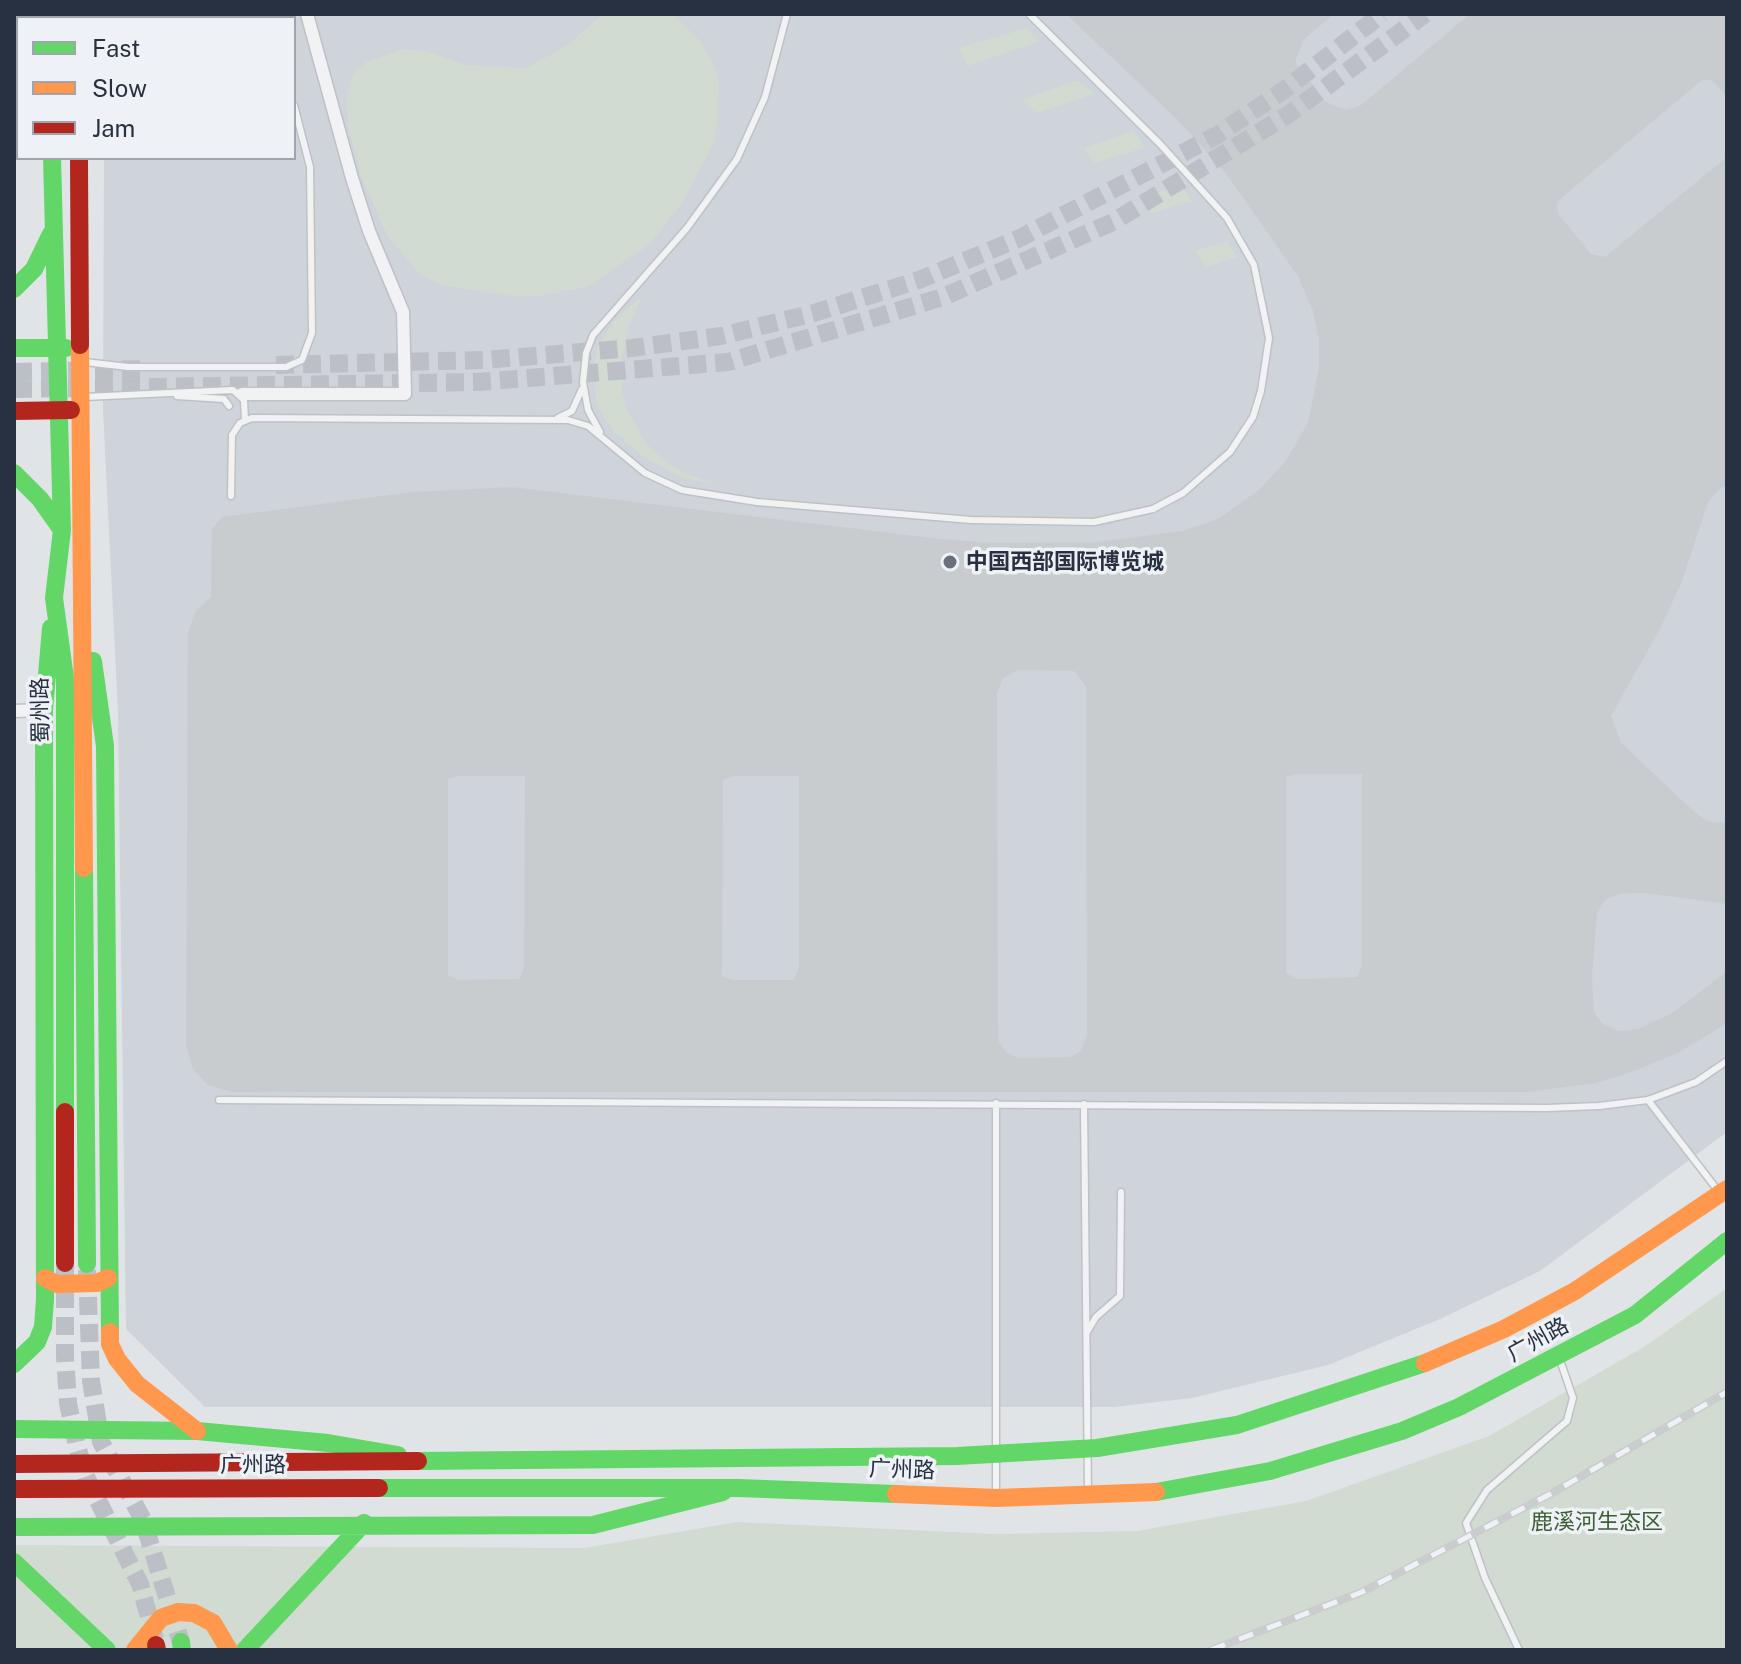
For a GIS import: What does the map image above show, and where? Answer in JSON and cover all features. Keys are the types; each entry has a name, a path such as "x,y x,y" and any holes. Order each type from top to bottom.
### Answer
{"main road":[{"name":"蜀州路","path":"52,160 62,530 54,598 65,678 65,1263"},
{"name":"蜀州路","path":"79,160 87,1264"},
{"path":"14,289 34,269 52,232"},
{"path":"14,348 56,348 81,354"},
{"path":"14,411 60,410 82,403"},
{"path":"14,473 40,499 62,530"},
{"path":"83,592 105,746 108,1329 117,1359 137,1384 197,1431"},
{"path":"14,1364 37,1342 43,1327 44,710 54,598"},
{"name":"广州路","path":"14,1464 995,1454 1085,1449 1237,1425 1372,1383 1504,1329 1575,1291 1724,1192"},
{"name":"广州路","path":"14,1489 739,1488 997,1498 1153,1493 1270,1471 1402,1431 1514,1381 1635,1315 1727,1241"},
{"path":"45,1278 57,1284 77,1284 97,1283 108,1278"},
{"path":"14,1429 197,1431 328,1443 429,1460"},
{"path":"14,1527 364,1523 593,1525 739,1488"},
{"path":"245,1650 364,1523"},
{"path":"14,1562 107,1650"},
{"path":"135,1650 161,1618 178,1612 194,1613 213,1623 229,1650"}],"street":[{"path":"242,394 405,394 403,312 356,192 307,14"},
{"path":"14,711 44,710"}],"lane":[{"path":"555,419 577,405 586,353 602,322 687,228 737,159 765,97 789,14"},
{"path":"231,496 232,435 245,420 555,419 577,422 602,435 645,473 682,490 757,502 1043,523 1125,516 1163,504 1207,476 1230,452 1253,417 1267,369 1266,311 1254,265 1227,218 1160,144 1029,14"},
{"path":"81,354 128,367 270,367 292,366 302,360 312,333 310,167 296,113"},
{"path":"583,382 588,410 602,435"},
{"path":"82,403 233,390 242,394 245,420"},
{"path":"166,395 224,399 229,406"},
{"path":"219,1100 1547,1108 1648,1100 1696,1082 1727,1061"},
{"path":"1648,1100 1724,1192"},
{"path":"996,1103 997,1498"},
{"path":"1084,1104 1085,1449 1088,1496"},
{"path":"1085,1335 1096,1317 1120,1296 1121,1192"},
{"path":"1519,1650 1485,1578 1466,1523 1487,1490 1567,1421 1573,1398 1559,1356"}],"shaded area":[{"path":"1727,14 1727,1132 1540,1271 1440,1319 1328,1365 1192,1398 1114,1407 205,1407 126,1329 118,712 103,410 104,160 296,160 296,16 105,16"}],"green space":[{"path":"602,14 673,14 701,42 713,62 719,82 713,145 683,202 650,244 587,287 539,296 512,296 442,285 421,276 387,235 361,176 348,125 347,97 353,74 366,62 403,49 427,51 465,65 526,68 568,45"},
{"path":"1027,28 1040,41 968,66 958,48"},
{"path":"1077,80 1095,94 1036,113 1021,100"},
{"path":"1133,131 1146,147 1095,163 1083,148"},
{"path":"1181,186 1193,201 1151,213 1142,197"},
{"path":"1227,241 1237,257 1206,267 1195,251"},
{"path":"643,295 630,324 622,357 622,393 627,410 647,444 660,456 679,471 717,485 680,477 642,456 611,429 596,403 594,365 598,346 616,318"},
{"name":"鹿溪河生态区","path":"1727,1288 1727,1650 14,1650 14,1545 584,1548 737,1522 996,1534 1137,1531 1306,1501 1489,1436 1647,1345"}],"building":[{"name":"中国西部国际博览城","path":"1066,14 1334,14 1304,39 1295,62 1326,102 1346,110 1360,106 1470,14 1727,14 1727,97 1712,80 1702,80 1559,200 1557,205 1559,215 1591,254 1605,257 1727,157 1727,486 1720,488 1708,502 1682,581 1661,627 1611,716 1621,743 1688,806 1706,821 1727,823 1727,904 1644,893 1619,894 1605,900 1597,913 1592,976 1594,1013 1602,1023 1617,1031 1638,1029 1674,1012 1727,971 1727,1023 1678,1053 1632,1072 1596,1083 1528,1092 231,1092 208,1085 193,1069 186,1046 188,633 195,612 211,597 212,529 222,517 412,492 512,487 994,543 1097,542 1183,531 1218,519 1259,490 1285,462 1308,423 1319,369 1319,339 1313,311 1298,276 1225,172 1177,119","holes":["1018,670 1074,671 1086,686 1087,1036 1080,1052 1070,1057 1017,1058 1005,1051 998,1040 997,694 1002,679","1296,774 1362,774 1362,966 1357,977 1297,979 1286,973 1286,777","459,776 525,776 524,968 519,979 459,980 448,975 448,779","733,776 799,776 799,968 794,980 734,980 722,977 723,780"]}],"tunnel":[{"path":"276,365 484,360 632,348 721,336 814,313 919,280 1020,238 1217,135 1284,90 1382,14"},
{"path":"14,389 479,382 728,362 943,297 1113,222 1289,114 1425,14"},
{"path":"14,372 146,369"},
{"path":"65,1263 68,1403 77,1446 86,1477 140,1584 155,1639"},
{"path":"87,1270 91,1381 101,1442 143,1520 181,1642"}],"railway":[{"path":"1211,1650 1362,1592 1554,1492 1727,1392"}],"traffic: fast":[{"path":"52,160 62,530 54,598 65,678 65,1112"},
{"path":"14,289 34,269 51,234"},
{"path":"14,348 66,348"},
{"path":"14,473 40,499 62,530"},
{"path":"14,1364 37,1342 43,1327 45,1299 44,710 51,628"},
{"path":"93,661 105,746 110,1332"},
{"path":"84,868 87,1264"},
{"path":"1156,1492 1270,1471 1402,1431 1459,1407 1635,1315 1727,1241"},
{"path":"418,1461 957,1456 1097,1448 1237,1425 1425,1363"},
{"path":"14,1429 197,1431 328,1443 398,1455"},
{"path":"379,1488 739,1488 896,1494"},
{"path":"14,1527 593,1525 723,1492"},
{"path":"245,1650 364,1523"},
{"path":"14,1562 107,1650"},
{"path":"181,1642 182,1650"}],"traffic: slow":[{"path":"80,345 84,868"},
{"path":"1425,1363 1504,1329 1575,1291 1727,1189"},
{"path":"45,1278 57,1284 97,1283 108,1278"},
{"path":"110,1332 110,1344 117,1359 137,1384 197,1431"},
{"path":"896,1494 997,1498 1156,1492"},
{"path":"135,1650 161,1618 178,1612 194,1613 213,1623 229,1650"}],"traffic: jam":[{"path":"79,160 80,345"},
{"path":"14,411 71,410"},
{"path":"65,1112 65,1263"},
{"path":"14,1464 418,1461"},
{"path":"14,1489 379,1488"},
{"path":"156,1645 157,1650"}],"place":[{"name":"中国西部国际博览城","path":"950,562"}]}
